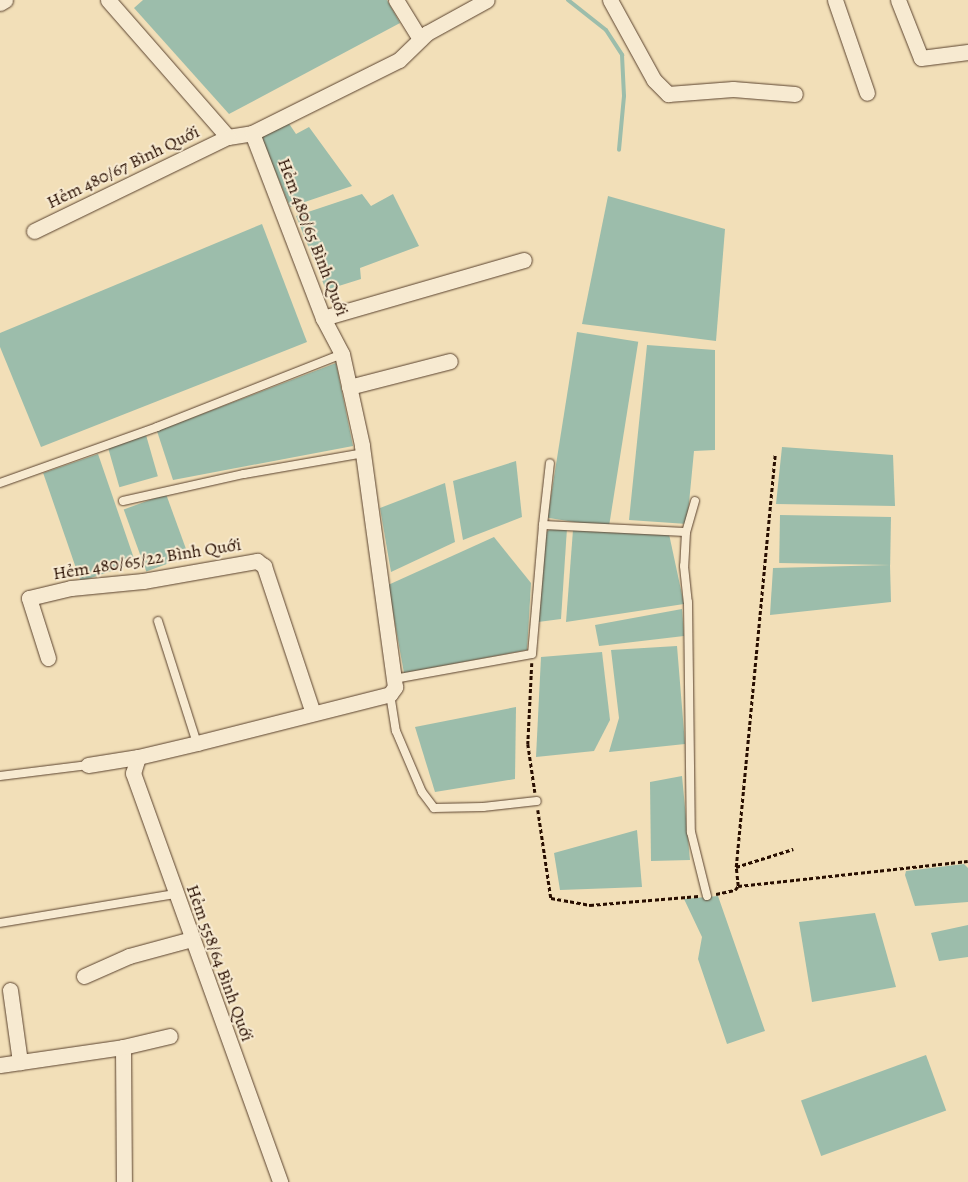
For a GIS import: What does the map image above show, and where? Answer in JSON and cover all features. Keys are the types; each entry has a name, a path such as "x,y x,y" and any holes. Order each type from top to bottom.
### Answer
{"street":[{"path":"0,3 5,0"},
{"path":"108,0 228,137"},
{"path":"396,0 420,39"},
{"name":"Hẻm 480/67 Bình Quới","path":"34,231 228,137 252,133 399,60 427,32 487,0"},
{"path":"610,0 654,80 668,94 733,89 795,94"},
{"path":"835,0 867,94"},
{"path":"898,0 921,58 968,52"},
{"name":"Hẻm 480/65 Bình Quới","path":"252,133 324,318 342,354 364,453 394,679"},
{"path":"324,318 524,260"},
{"path":"349,387 450,362"},
{"name":"Hẻm 480/65/22 Bình Quới","path":"48,658 29,598 71,588 144,581 257,561 264,566 313,713"},
{"path":"88,765 138,758 390,694 395,687 394,679"},
{"name":"Hẻm 558/64 Bình Quới","path":"138,758 132,773 192,939 275,1182"},
{"path":"84,976 129,956 192,939"},
{"path":"10,990 20,1062"},
{"path":"0,1065 123,1047 170,1036"},
{"path":"123,1047 124,1182"}],"lane":[{"path":"0,483 157,427 342,354"},
{"path":"123,501 244,474 364,453"},
{"path":"394,679 532,654 550,463"},
{"path":"695,501 686,532 684,566 688,602 691,832 707,896"},
{"path":"543,525 686,532"},
{"path":"158,621 197,743"},
{"path":"390,694 396,731 422,792 434,808 483,807 536,801"},
{"path":"0,776 88,765"},
{"path":"0,923 176,894"}],"path":[{"path":"738,886 736,867 775,453"},
{"path":"532,654 528,744 551,898 590,905 707,896 735,890 738,886 968,860"},
{"path":"736,867 793,849"}],"shaded area":[{"path":"143,0 387,0 400,23 229,114 134,8"},
{"path":"288,122 296,134 309,127 352,186 290,207 260,134"},
{"path":"362,194 371,206 393,194 419,246 360,268 361,279 326,290 296,216"},
{"path":"608,196 725,229 716,341 582,324"},
{"path":"262,224 307,342 41,447 0,347 0,333"},
{"path":"577,332 638,342 609,527 548,518"},
{"path":"647,345 715,350 715,450 694,451 687,524 629,520"},
{"path":"336,363 353,446 173,480 157,431"},
{"path":"146,435 158,476 119,487 108,446"},
{"path":"782,447 893,455 895,506 776,504"},
{"path":"98,454 135,563 81,582 43,473"},
{"path":"516,461 522,517 463,540 453,481"},
{"path":"445,483 455,542 391,572 380,508"},
{"path":"166,494 189,556 146,571 124,509"},
{"path":"780,515 891,517 890,565 779,563"},
{"path":"552,528 567,528 561,619 538,622 545,533"},
{"path":"573,530 669,534 684,604 566,622"},
{"path":"494,537 531,583 527,650 404,673 388,585"},
{"path":"890,565 891,602 770,615 773,568"},
{"path":"682,609 684,636 599,646 595,625"},
{"path":"677,646 685,744 609,752 619,718 611,650"},
{"path":"602,652 610,720 594,751 536,757 541,657"},
{"path":"516,707 515,779 435,792 415,727"},
{"path":"682,776 690,860 651,861 650,782"},
{"path":"637,830 642,887 560,890 554,853"},
{"path":"964,864 968,868 968,902 915,906 905,875 906,871"},
{"path":"718,896 765,1031 727,1044 698,959 702,937 684,899"},
{"path":"875,913 896,987 812,1002 799,922"},
{"path":"968,925 968,957 939,961 931,933"},
{"path":"926,1055 946,1110 821,1156 801,1100"}],"waterway":[{"path":"568,0 606,30 622,55 624,96 619,150"}]}
